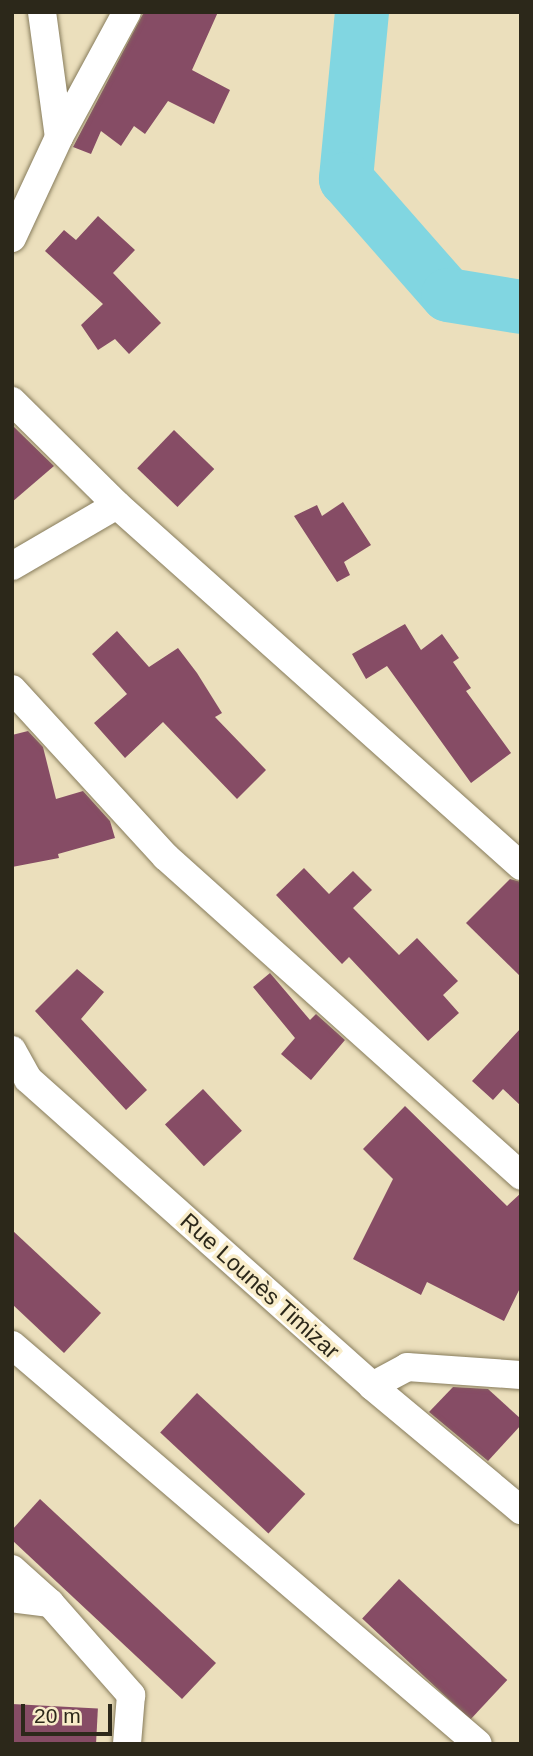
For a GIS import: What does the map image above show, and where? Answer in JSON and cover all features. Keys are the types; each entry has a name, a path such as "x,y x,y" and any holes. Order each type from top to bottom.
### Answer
{"street":[{"path":"42,12 59,137"},
{"path":"12,238 59,137 127,12"},
{"path":"12,401 117,505 521,866"},
{"path":"12,566 117,505"},
{"path":"12,689 166,857 521,1175"},
{"name":"Rue Lounès Timizar","path":"12,1050 28,1079 372,1386 521,1510"},
{"path":"12,1345 478,1744"},
{"path":"372,1386 407,1367 521,1375"},
{"path":"12,1569 50,1603 131,1695 127,1744"},
{"path":"12,1598 50,1603"}],"building":[{"path":"144,12 218,12 192,70 230,90 214,124 168,101 145,134 134,126 121,146 101,131 91,154 73,147"},
{"path":"98,216 135,250 113,273 161,323 129,354 115,339 98,350 81,325 103,304 45,251 64,230 76,240"},
{"path":"12,425 54,466 12,502"},
{"path":"174,430 214,469 177,507 137,468"},
{"path":"343,502 371,545 344,562 350,575 337,582 294,516 317,505 322,516"},
{"path":"405,624 421,650 442,634 459,658 453,662 471,688 466,691 511,753 471,783 387,666 366,679 352,654"},
{"path":"117,631 149,667 178,648 197,673 222,713 215,717 266,770 237,799 163,722 125,758 94,723 127,694 92,654"},
{"path":"28,731 43,747 56,799 83,791 110,821 115,838 58,854 59,858 12,867 12,735"},
{"path":"304,868 329,894 353,871 372,890 353,908 399,955 417,938 458,981 443,995 459,1013 428,1041 349,957 342,964 276,895"},
{"path":"510,879 521,882 521,977 466,923"},
{"path":"77,969 104,992 81,1019 147,1090 126,1110 35,1011"},
{"path":"270,973 310,1020 316,1014 345,1040 311,1080 281,1054 295,1038 253,987"},
{"path":"521,1028 521,1106 503,1089 493,1100 472,1081"},
{"path":"203,1089 242,1131 204,1166 165,1124"},
{"path":"405,1106 507,1206 521,1193 521,1286 504,1321 427,1282 421,1295 353,1259 393,1179 363,1149"},
{"path":"12,1230 101,1313 64,1353 12,1304"},
{"path":"453,1387 488,1389 521,1419 521,1425 488,1461 429,1412"},
{"path":"197,1393 305,1494 268,1533 160,1432"},
{"path":"40,1499 216,1663 182,1699 12,1540 12,1530"},
{"path":"399,1579 507,1680 470,1719 362,1618"},
{"path":"12,1704 98,1709 96,1744 12,1744"}],"waterway":[{"path":"362,12 346,179 448,295 521,307"}]}
